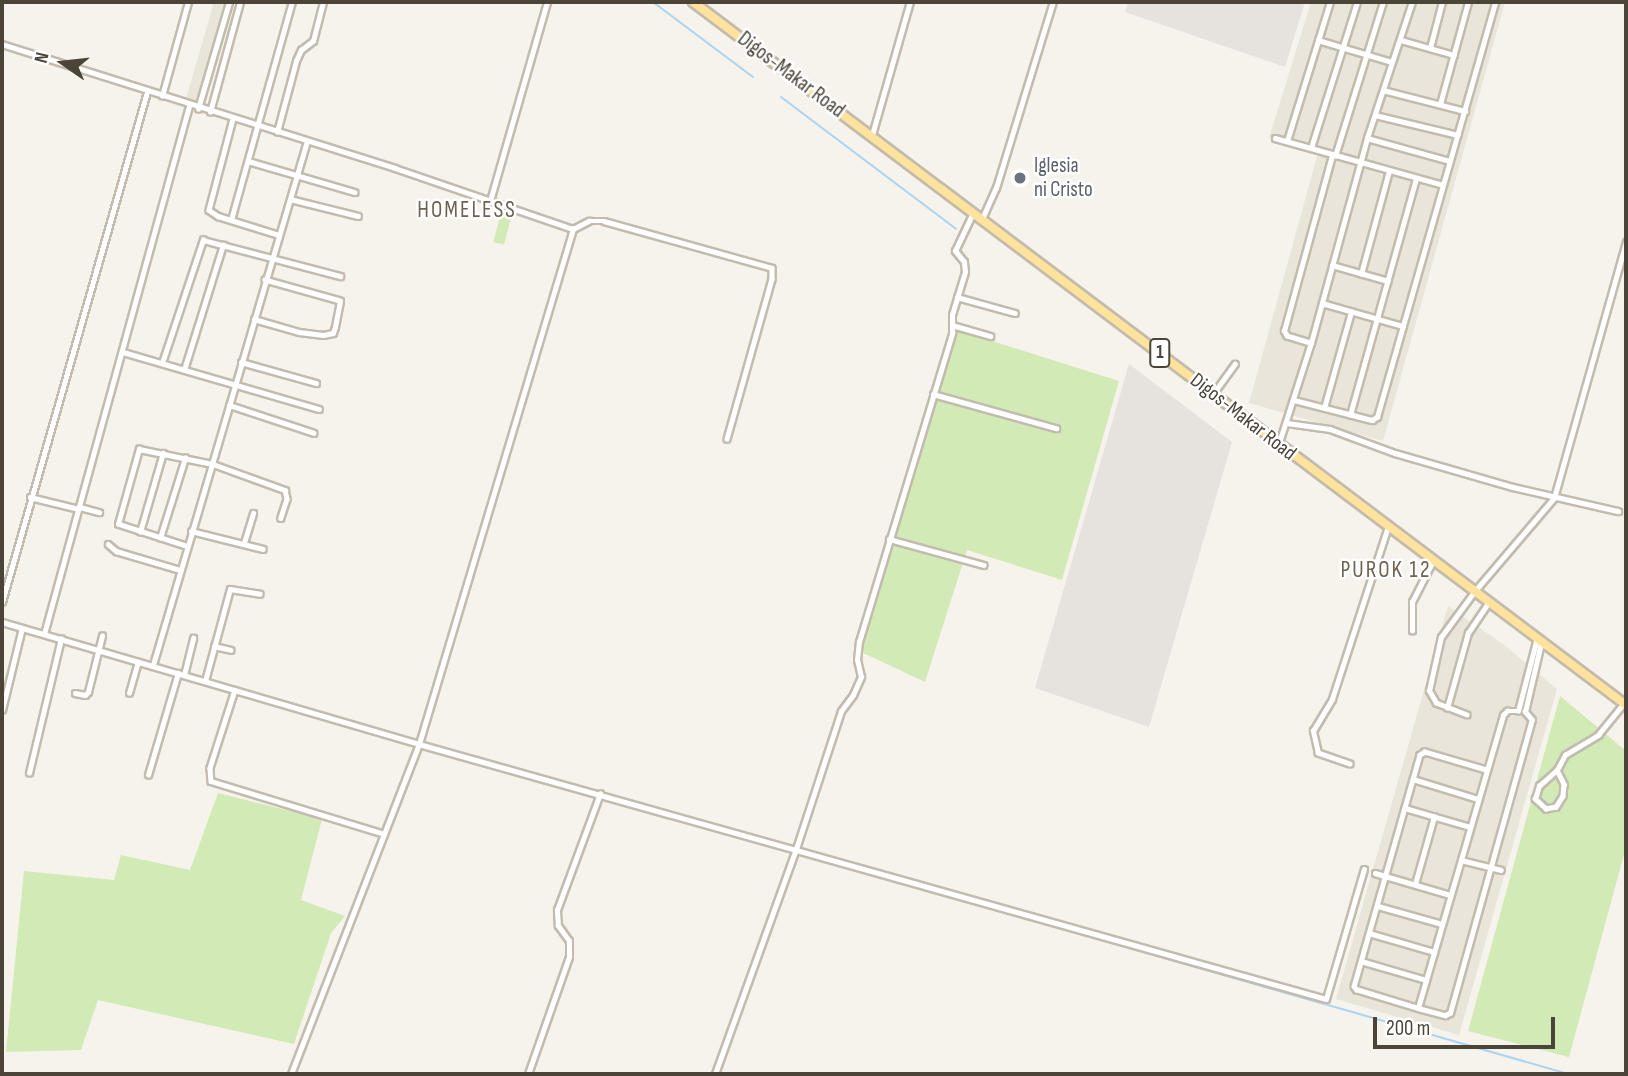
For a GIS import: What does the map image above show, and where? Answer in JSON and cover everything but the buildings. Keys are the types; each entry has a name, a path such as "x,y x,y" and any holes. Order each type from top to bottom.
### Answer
{"main road":[{"name":"Digos-Makar Road","path":"693,2 1625,704"}],"street":[{"path":"162,96 188,2"},
{"path":"198,108 229,2"},
{"path":"210,112 240,2"},
{"path":"231,220 292,2"},
{"path":"277,132 296,61 301,50 313,41 323,2"},
{"path":"490,201 547,2"},
{"path":"872,135 910,2"},
{"path":"982,219 996,188 1053,2"},
{"path":"1287,141 1330,2"},
{"path":"1311,148 1357,2"},
{"path":"1311,343 1287,336 1284,331 1333,155 1383,2"},
{"path":"1278,445 1311,343 1367,138 1412,2"},
{"path":"1430,48 1442,2"},
{"path":"1440,104 1468,2"},
{"path":"1294,400 1376,419 1495,2"},
{"path":"1318,40 1392,62"},
{"path":"1401,40 1454,55"},
{"path":"2,44 572,229 589,221 604,221 772,268 772,279 727,439"},
{"path":"1383,90 1465,111"},
{"path":"2,602 148,92"},
{"path":"44,634 189,106"},
{"path":"1375,114 1458,135"},
{"path":"233,119 208,206 212,213 279,235"},
{"path":"1275,138 1443,185"},
{"path":"1367,138 1450,161"},
{"path":"153,666 186,546 213,464 234,384 307,141"},
{"path":"248,161 355,192"},
{"path":"1361,274 1389,171"},
{"path":"1350,415 1416,178"},
{"path":"290,199 358,216"},
{"path":"715,1074 796,849 841,711 853,695 861,677 857,660 859,642 952,325 965,266 955,251 974,212"},
{"path":"291,1074 419,744 572,229"},
{"path":"162,363 200,242 223,245 340,276"},
{"path":"1467,715 1447,708 1432,698 1429,682 1444,630 1554,498 1626,242"},
{"path":"184,370 223,245"},
{"path":"1332,265 1388,281"},
{"path":"254,319 299,332 323,335 332,333 335,327 340,301 265,280"},
{"path":"957,297 1015,313"},
{"path":"1322,303 1404,326"},
{"path":"1324,408 1351,312"},
{"path":"952,325 990,336"},
{"path":"123,352 319,409"},
{"path":"241,362 316,383"},
{"path":"1213,394 1235,364"},
{"path":"933,394 1056,428"},
{"path":"229,405 314,433"},
{"path":"1287,424 1330,429 1395,453 1554,498 1618,511"},
{"path":"186,546 119,526 117,521 139,449 213,464 285,490 287,499 281,518"},
{"path":"140,532 163,453"},
{"path":"160,538 186,458"},
{"path":"30,497 99,512"},
{"path":"244,543 253,513"},
{"path":"1350,764 1318,753 1313,731 1332,699 1388,527"},
{"path":"191,531 263,549"},
{"path":"889,539 985,565"},
{"path":"108,544 116,551 180,570"},
{"path":"1412,631 1412,602 1433,561"},
{"path":"205,681 229,589 260,594"},
{"path":"1447,708 1468,634 1488,603"},
{"path":"2,622 419,744 1326,999 1364,869"},
{"path":"2,710 22,628"},
{"path":"75,693 85,695 88,692 102,636"},
{"path":"148,775 193,638"},
{"path":"29,773 61,639"},
{"path":"1518,711 1539,640"},
{"path":"1525,712 1539,640"},
{"path":"214,646 231,650"},
{"path":"129,693 138,662"},
{"path":"235,690 210,768 211,781 384,834"},
{"path":"1557,771 1564,784 1563,796 1556,807 1546,809 1537,804 1535,794 1542,782 1557,771 1565,755 1598,734 1625,704"},
{"path":"1418,1009 1503,715 1507,711 1518,711 1532,717 1450,1013 1445,1015 1418,1009 1354,988 1423,752 1486,770"},
{"path":"1413,779 1478,799"},
{"path":"528,1074 569,957 569,941 558,926 558,910 600,794"},
{"path":"1405,808 1470,827"},
{"path":"1415,884 1434,817"},
{"path":"1461,860 1501,870"},
{"path":"1375,873 1450,895"},
{"path":"1378,906 1442,924"},
{"path":"1369,933 1434,952"},
{"path":"1361,961 1426,980"}],"shaded area":[{"path":"214,2 224,2 198,103 186,99"},
{"path":"1128,2 1305,2 1285,67 1125,12"},
{"path":"1311,2 1505,2 1383,441 1249,403 1318,153 1269,138"},
{"path":"1129,364 1232,442 1149,727 1035,688"},
{"path":"1448,606 1503,644 1557,689 1459,1035 1336,999"}],"green space":[{"path":"501,213 512,216 504,245 493,242"},
{"path":"951,328 1119,381 1062,580 967,550 925,682 859,651"},
{"path":"1560,696 1626,751 1626,847 1569,1057 1468,1031"},
{"path":"218,793 322,819 301,900 345,916 331,933 294,1044 98,1000 81,1050 6,1052 24,871 114,880 121,855 190,870"}],"waterway":[{"path":"653,2 753,77"},
{"path":"781,97 956,229"},
{"path":"29,632 57,641"},
{"path":"63,643 92,651"},
{"path":"101,653 132,663"},
{"path":"140,665 171,674"},
{"path":"180,677 215,687"},
{"path":"745,838 788,851"},
{"path":"802,854 1568,1074"}],"place":[{"name":"Iglesia ni Cristo","path":"1020,178"}],"district":[{"name":"HOMELESS","path":"467,210"},
{"name":"PUROK 12","path":"1386,570"}]}
